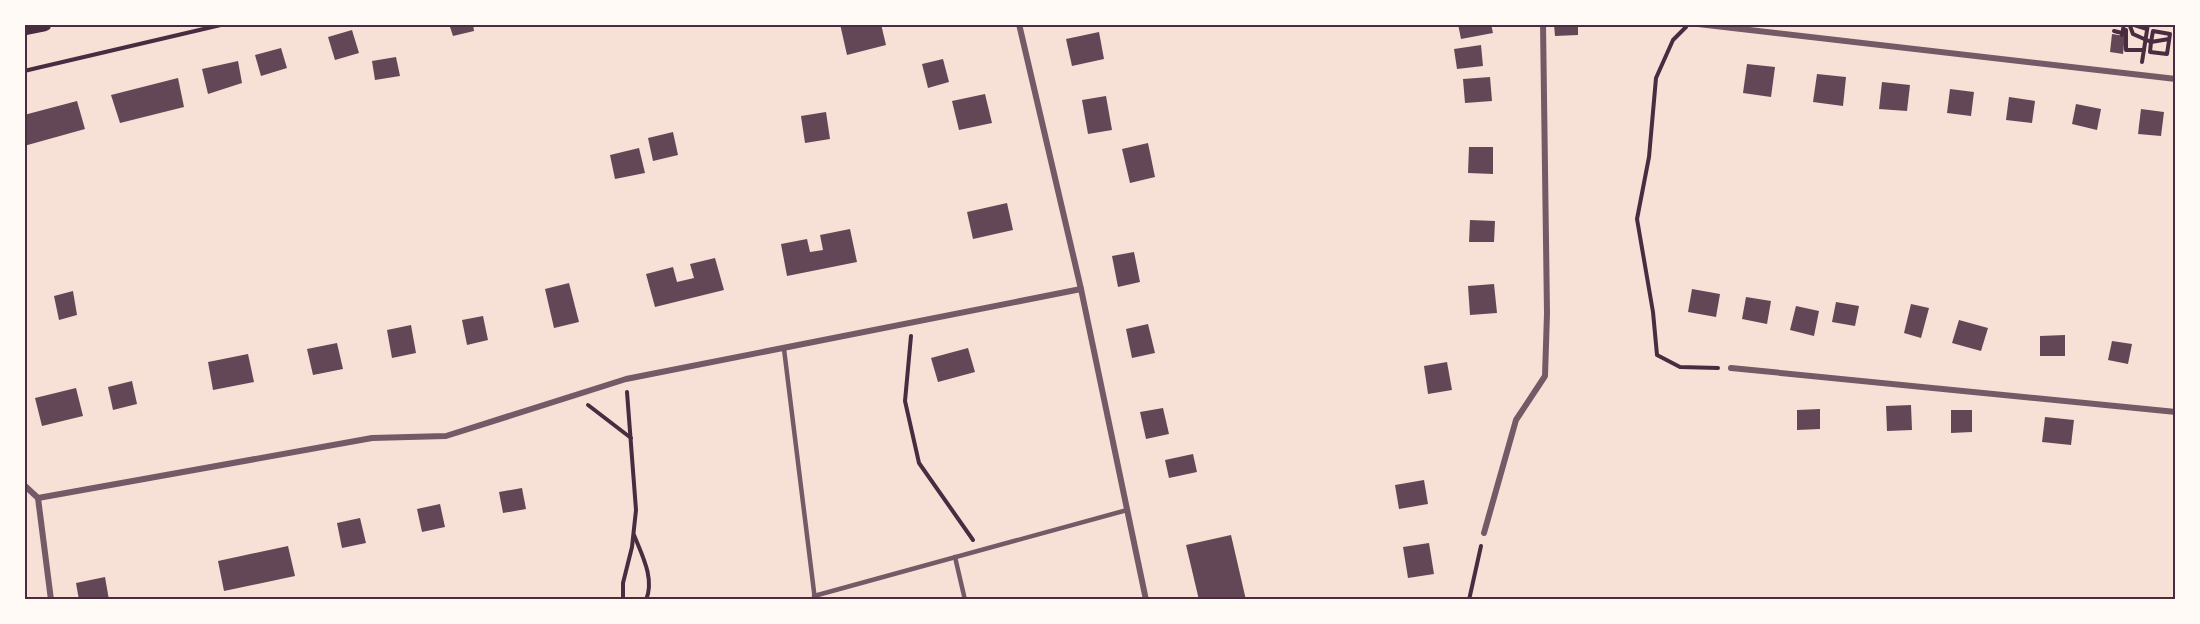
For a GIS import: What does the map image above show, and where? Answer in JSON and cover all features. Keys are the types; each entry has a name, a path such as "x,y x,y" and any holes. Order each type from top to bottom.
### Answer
{"main road":[{"path":"24,28 44,24"}],"street":[{"path":"1019,24 1081,289 1146,600"},
{"path":"1484,533 1516,420 1545,376 1547,313 1543,24"},
{"path":"1698,24 2176,79"},
{"path":"38,498 372,438 446,436 626,379 912,323 985,306 1081,289"},
{"path":"1731,368 2176,411"},
{"path":"24,485 38,498 51,600"}],"lane":[{"path":"784,349 815,598 1127,510"},
{"path":"955,557 965,600"}],"path":[{"path":"24,71 225,24"},
{"path":"1689,24 1673,40 1656,78 1649,157 1637,219 1653,312 1657,355 1680,367 1731,368"},
{"path":"2124,24 2126,50 2143,53 2147,27 2131,25"},
{"path":"2125,32 2131,25"},
{"path":"2131,25 2133,34"},
{"path":"2114,31 2133,34 2151,42 2169,39"},
{"path":"2153,31 2170,34 2167,54 2150,52 2151,42 2153,31"},
{"path":"912,323 905,401 919,463 981,550"},
{"path":"623,600 622,583 636,510 626,379"},
{"path":"576,394 631,438"},
{"path":"1469,600 1484,533"},
{"path":"633,535 647,569 650,592 646,600"}],"building":[{"path":"449,24 473,24 474,31 453,36"},
{"path":"840,24 881,24 886,45 847,55"},
{"path":"1458,24 1491,24 1493,33 1461,39"},
{"path":"1554,24 1578,24 1578,35 1555,36"},
{"path":"352,30 359,53 335,60 328,37"},
{"path":"1099,32 1104,59 1072,66 1066,39"},
{"path":"2112,34 2125,36 2123,54 2110,52"},
{"path":"1481,45 1483,66 1457,69 1454,49"},
{"path":"281,48 287,68 261,76 255,55"},
{"path":"396,57 400,76 375,80 372,61"},
{"path":"943,59 949,82 928,88 922,64"},
{"path":"238,61 242,83 208,94 202,69"},
{"path":"1747,64 1775,67 1771,97 1743,93"},
{"path":"1817,74 1846,77 1843,106 1813,102"},
{"path":"1490,77 1492,101 1465,103 1463,79"},
{"path":"178,78 184,107 120,123 111,95"},
{"path":"1882,82 1910,85 1907,111 1879,109"},
{"path":"1950,89 1974,92 1971,116 1947,113"},
{"path":"985,94 992,123 959,130 952,101"},
{"path":"1106,96 1112,130 1088,134 1082,100"},
{"path":"2009,97 2035,101 2032,123 2006,120"},
{"path":"77,101 85,129 24,146 24,115"},
{"path":"2076,104 2101,109 2097,130 2072,124"},
{"path":"2141,109 2164,112 2161,136 2138,134"},
{"path":"826,112 830,139 805,143 801,116"},
{"path":"673,132 678,155 653,161 648,138"},
{"path":"1148,143 1155,177 1130,183 1122,149"},
{"path":"1469,147 1493,147 1493,174 1468,173"},
{"path":"639,148 645,173 615,179 610,155"},
{"path":"1007,203 1013,230 973,239 967,212"},
{"path":"1470,220 1495,221 1494,242 1469,242"},
{"path":"850,229 857,262 787,276 781,244 807,239 810,252 823,250 820,235"},
{"path":"1134,252 1140,282 1118,287 1112,256"},
{"path":"715,258 724,290 655,307 646,274 673,267 677,282 694,278 690,264"},
{"path":"569,283 579,322 554,328 545,289"},
{"path":"1494,284 1497,313 1470,315 1468,286"},
{"path":"1692,289 1720,294 1716,317 1688,312"},
{"path":"73,291 77,315 59,320 54,296"},
{"path":"1746,297 1771,301 1767,324 1742,319"},
{"path":"1836,302 1859,306 1855,326 1832,322"},
{"path":"1911,304 1929,308 1921,338 1904,333"},
{"path":"1796,306 1819,311 1814,336 1790,330"},
{"path":"483,316 488,340 467,345 462,320"},
{"path":"1959,320 1988,328 1981,351 1952,343"},
{"path":"1148,324 1155,353 1132,358 1126,329"},
{"path":"411,325 416,353 392,358 387,330"},
{"path":"2065,335 2065,356 2040,356 2040,336"},
{"path":"2112,341 2132,344 2128,364 2108,360"},
{"path":"337,343 343,369 313,375 307,349"},
{"path":"968,348 975,372 938,382 931,358"},
{"path":"248,354 254,382 213,390 208,362"},
{"path":"1447,362 1452,390 1428,394 1424,366"},
{"path":"132,381 137,404 113,410 108,387"},
{"path":"76,388 83,416 42,426 35,398"},
{"path":"1911,405 1912,430 1887,431 1886,406"},
{"path":"1163,408 1169,434 1146,439 1140,412"},
{"path":"1820,409 1820,429 1797,430 1797,410"},
{"path":"1951,410 1972,410 1972,432 1951,433"},
{"path":"2045,417 2074,420 2071,445 2042,442"},
{"path":"1193,454 1197,472 1169,478 1165,460"},
{"path":"1424,480 1428,504 1399,509 1395,485"},
{"path":"522,488 526,509 503,513 499,492"},
{"path":"440,504 445,527 422,532 417,509"},
{"path":"360,518 366,543 342,548 337,523"},
{"path":"1231,535 1246,600 1199,600 1186,545"},
{"path":"1429,543 1434,574 1408,578 1403,547"},
{"path":"288,546 295,576 224,591 218,561"},
{"path":"105,577 109,600 79,600 76,583"}]}
